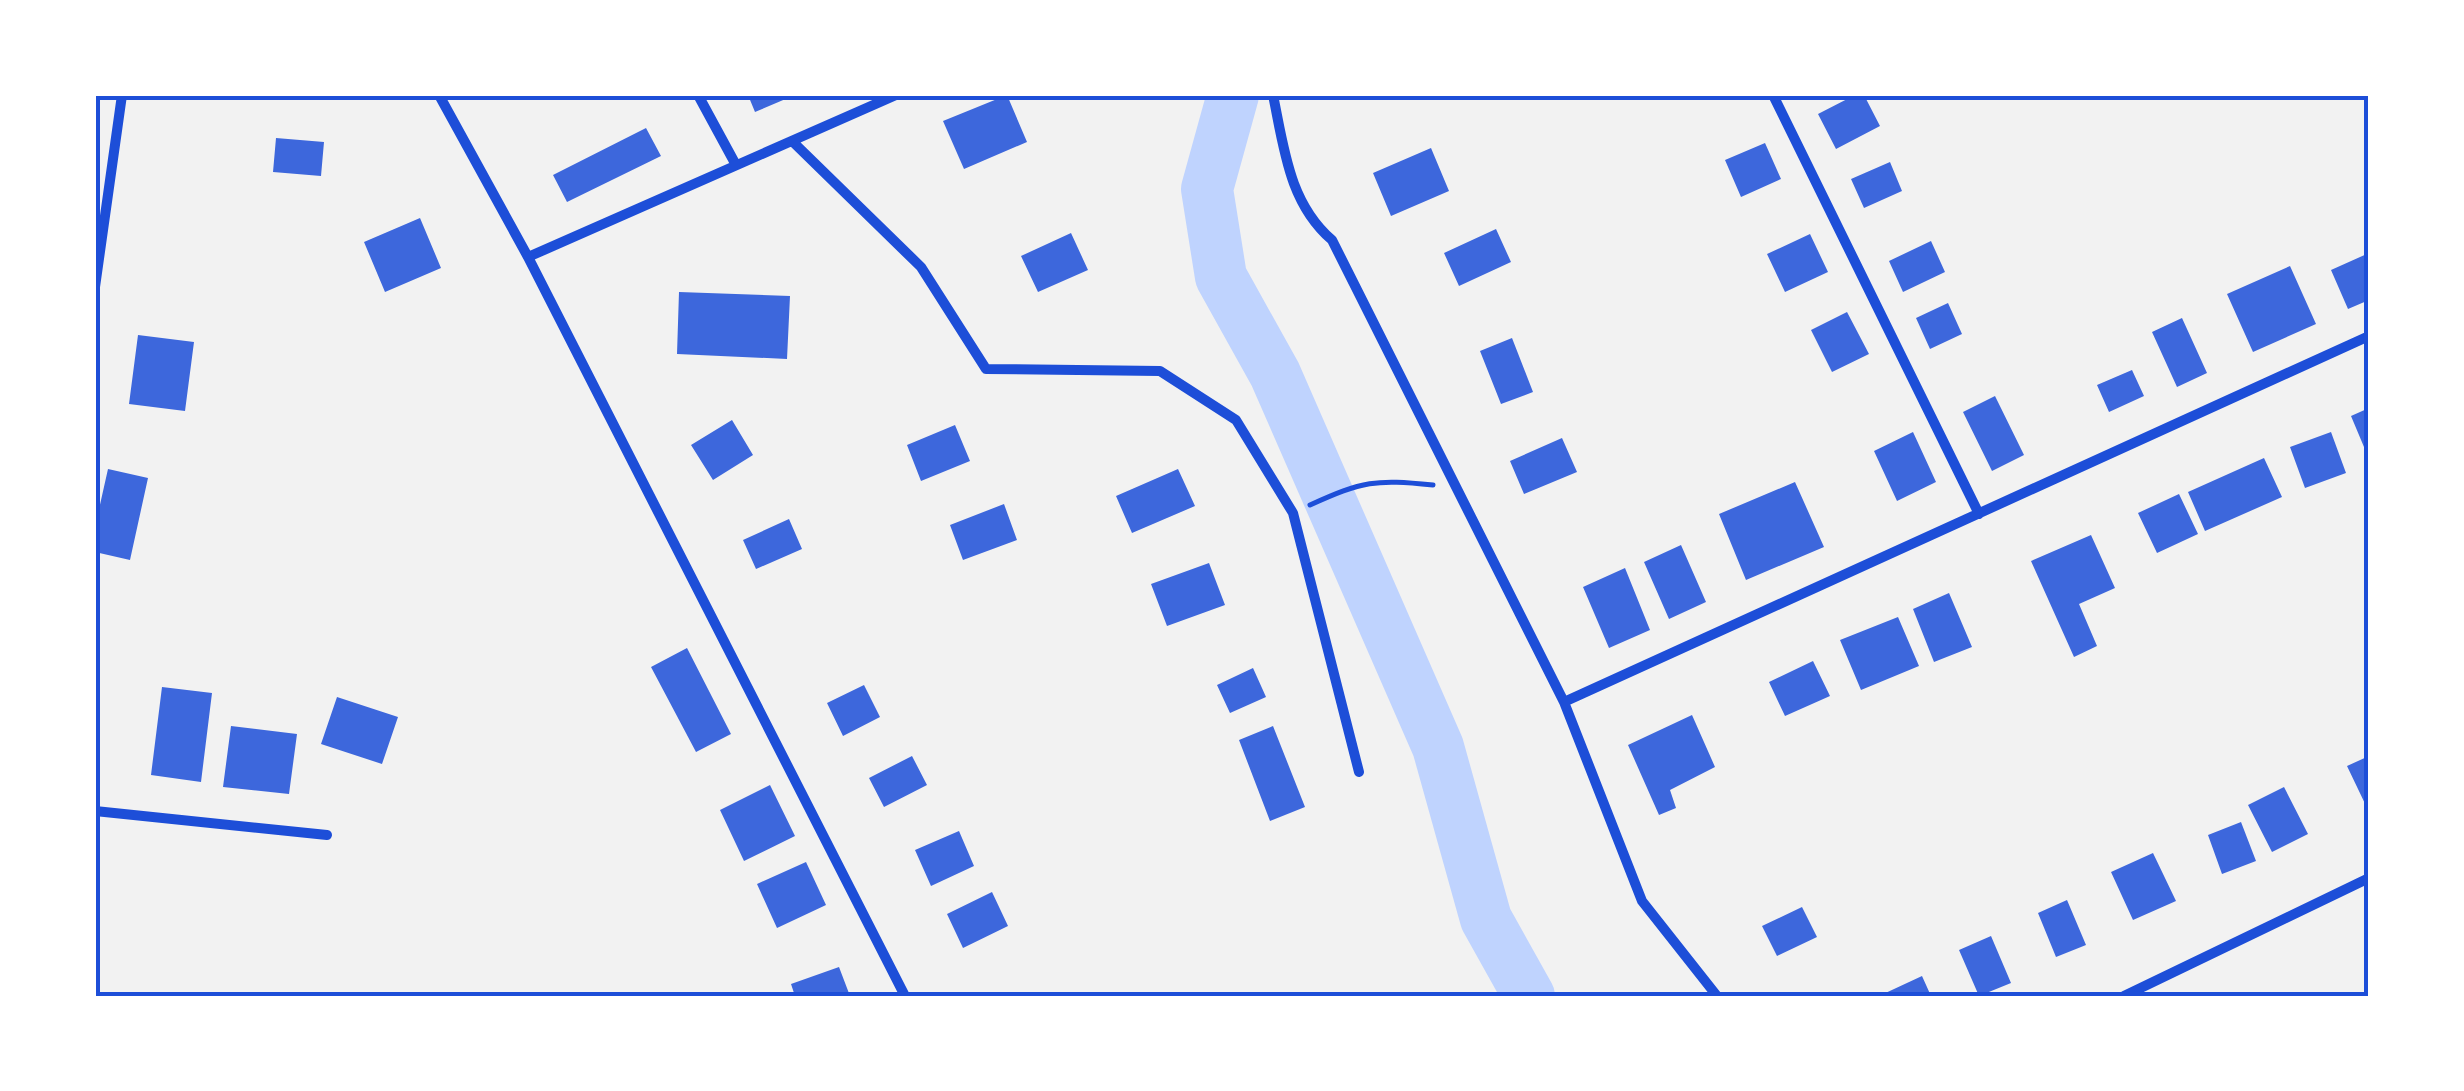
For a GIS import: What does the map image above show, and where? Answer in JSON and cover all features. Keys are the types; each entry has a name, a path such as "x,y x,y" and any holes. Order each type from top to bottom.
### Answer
{"street":[{"path":"95,287 122,95"},
{"path":"439,95 528,257 905,996"},
{"path":"698,95 736,165"},
{"path":"528,257 896,95"},
{"path":"1273,95 1290,176 1310,221 1332,240 1564,702 1642,900 1717,996"},
{"path":"1773,95 1979,514"},
{"path":"792,141 921,268 986,369 1160,371 1236,420 1292,514 1359,772"},
{"path":"1564,702 2369,336"},
{"path":"95,811 327,835"},
{"path":"2124,996 2369,878"}],"path":[{"path":"1317,502 1354,484 1378,479 1456,487"}],"building":[{"path":"748,95 795,95 755,112"},
{"path":"1007,95 1027,142 964,169 943,121"},
{"path":"1855,95 1864,95 1880,126 1836,149 1818,114"},
{"path":"646,128 661,156 567,202 553,175"},
{"path":"276,138 324,142 321,176 273,172"},
{"path":"1765,143 1781,179 1741,197 1725,160"},
{"path":"1431,148 1449,191 1391,216 1373,173"},
{"path":"1890,162 1902,191 1864,208 1851,179"},
{"path":"420,218 441,268 385,292 364,242"},
{"path":"1496,229 1511,262 1459,286 1444,253"},
{"path":"1071,233 1088,270 1038,292 1021,256"},
{"path":"1810,234 1828,272 1785,292 1767,254"},
{"path":"1931,241 1945,272 1903,292 1889,261"},
{"path":"2369,253 2369,300 2348,309 2331,270"},
{"path":"2290,266 2316,324 2253,352 2227,294"},
{"path":"679,292 790,296 787,359 677,354"},
{"path":"1948,303 1962,334 1930,349 1916,318"},
{"path":"1847,312 1869,354 1832,372 1811,330"},
{"path":"2182,318 2207,373 2177,387 2152,332"},
{"path":"138,335 194,342 185,411 129,404"},
{"path":"1512,338 1533,392 1501,404 1480,351"},
{"path":"2132,370 2144,396 2109,412 2097,385"},
{"path":"1995,396 2024,455 1992,471 1963,412"},
{"path":"2369,408 2369,445 2364,447 2351,416"},
{"path":"732,420 753,455 713,480 691,445"},
{"path":"955,425 970,461 921,481 907,445"},
{"path":"1913,432 1936,482 1897,501 1874,451"},
{"path":"2331,432 2346,473 2305,488 2290,447"},
{"path":"1562,438 1577,472 1524,494 1510,461"},
{"path":"2264,458 2282,497 2205,531 2188,492"},
{"path":"108,469 148,478 130,560 95,552 95,527"},
{"path":"1178,469 1195,506 1132,533 1116,496"},
{"path":"1795,482 1824,547 1746,580 1719,514"},
{"path":"2179,494 2198,534 2157,553 2138,513"},
{"path":"1004,504 1017,540 963,560 950,525"},
{"path":"789,519 802,549 756,569 743,540"},
{"path":"2091,535 2115,588 2079,604 2097,646 2074,657 2031,561"},
{"path":"1681,545 1706,602 1669,619 1644,562"},
{"path":"1209,563 1225,605 1167,626 1151,584"},
{"path":"1625,568 1650,630 1609,648 1583,587"},
{"path":"1949,593 1972,647 1934,662 1913,609"},
{"path":"1898,617 1919,666 1861,690 1840,640"},
{"path":"687,648 731,734 696,752 651,667"},
{"path":"1813,661 1830,696 1785,716 1769,682"},
{"path":"1253,668 1266,697 1230,713 1217,685"},
{"path":"864,685 880,717 843,736 827,703"},
{"path":"162,687 212,693 201,782 151,775"},
{"path":"337,697 398,717 382,764 321,744"},
{"path":"1692,715 1715,767 1670,790 1676,808 1659,815 1628,745"},
{"path":"231,726 297,734 289,794 223,787"},
{"path":"1273,726 1305,807 1270,821 1239,740"},
{"path":"912,756 927,785 884,807 869,778"},
{"path":"2369,756 2369,812 2347,766"},
{"path":"770,785 795,836 744,861 720,810"},
{"path":"2284,787 2308,834 2272,852 2248,805"},
{"path":"2241,822 2256,861 2222,874 2208,835"},
{"path":"959,831 974,866 931,886 915,850"},
{"path":"2153,853 2176,901 2133,920 2111,872"},
{"path":"806,862 826,905 777,928 757,884"},
{"path":"992,892 1008,926 963,948 947,914"},
{"path":"2067,900 2086,945 2056,957 2038,913"},
{"path":"1802,907 1817,937 1777,956 1762,926"},
{"path":"1991,936 2011,983 1979,996 1959,950"},
{"path":"839,967 850,996 795,996 791,984"},
{"path":"1922,976 1931,996 1879,996"}],"waterway":[{"path":"1233,95 1207,189 1221,277 1275,374 1438,747 1486,919 1529,996"}]}
